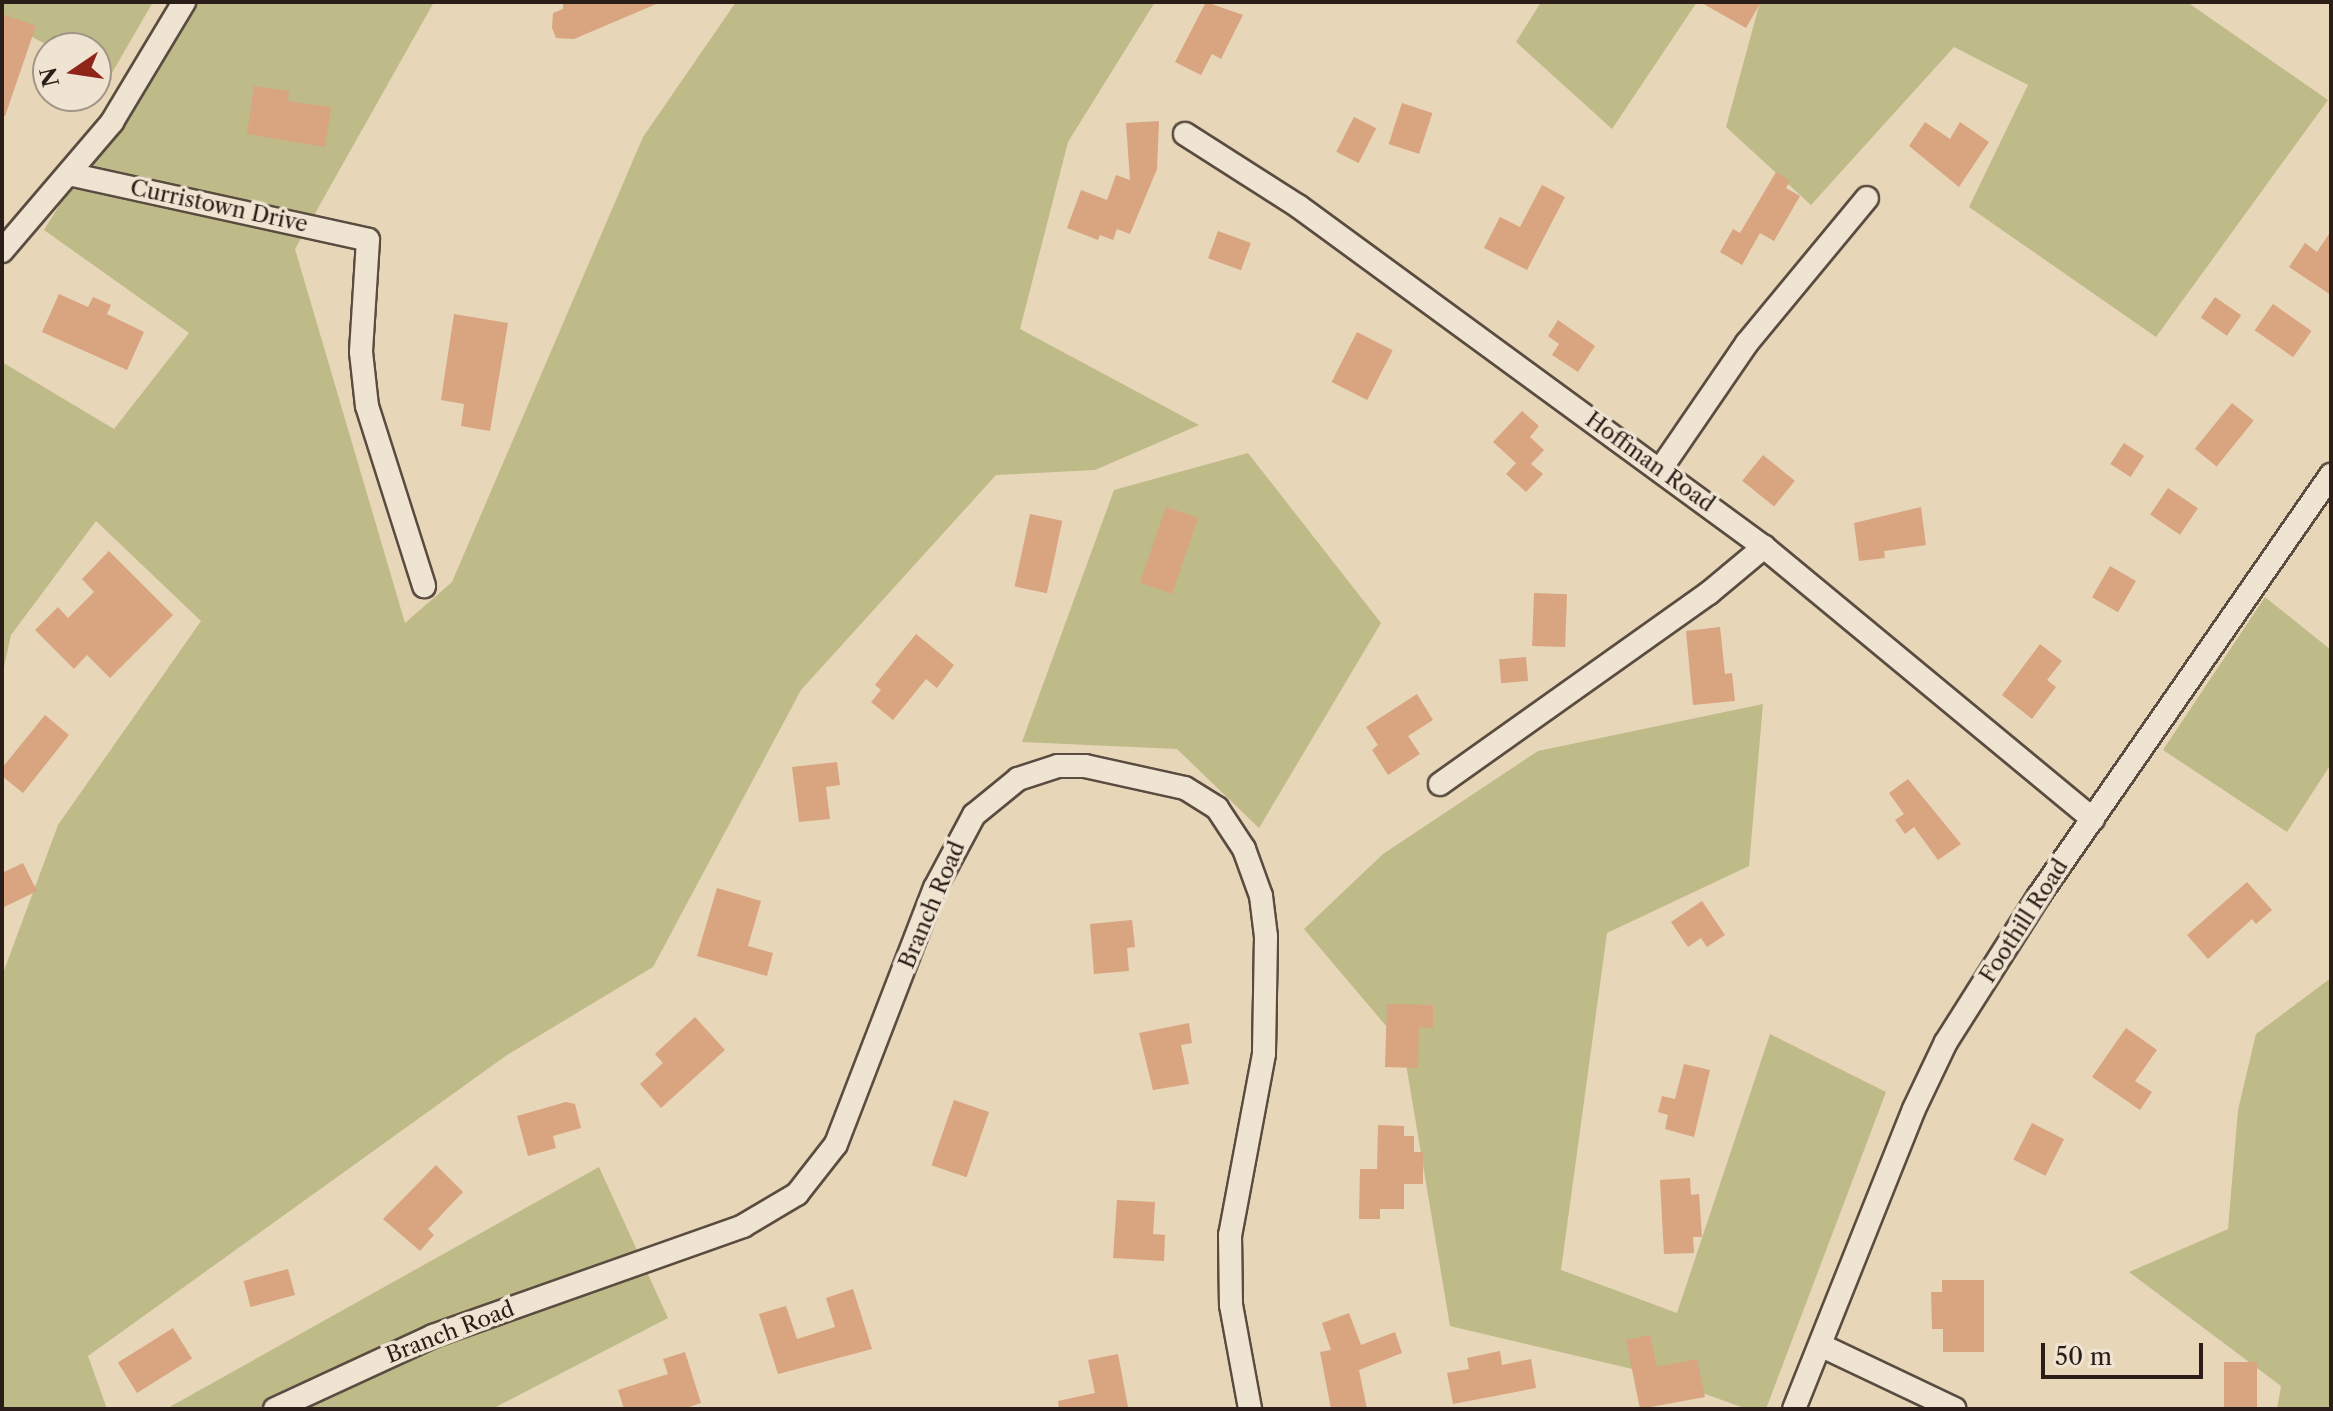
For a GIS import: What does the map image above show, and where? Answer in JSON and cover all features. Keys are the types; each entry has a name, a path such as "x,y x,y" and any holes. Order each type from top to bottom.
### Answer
{"street":[{"path":"2,251 69,174 139,81 184,2"},
{"name":"Hoffman Road","path":"1185,134 1298,206 1764,547 2093,819"},
{"name":"Curristown Drive","path":"69,174 368,240 361,352 367,406 424,586"},
{"path":"1660,470 1747,343 1867,198"},
{"name":"Foothill Road","path":"1794,1409 1914,1109 1946,1042 2093,819 2331,475"},
{"path":"1440,784 1709,593 1764,547"},
{"name":"Branch Road","path":"275,1409 433,1336 743,1226 797,1194 836,1144 935,888 974,815 1018,779 1058,766 1085,766 1185,788 1217,808 1244,849 1261,896 1266,937 1264,1054 1230,1235 1231,1305 1250,1409"},
{"path":"1820,1345 1955,1409"}],"shaded area":[{"path":"2,2 153,2 112,73 112,32 32,32 32,37 2,21"},
{"path":"186,2 434,2 295,249 405,623 452,582 643,137 736,2 1155,2 1068,142 1020,329 1199,425 1095,470 996,475 801,690 653,967 507,1055 88,1356 107,1409 2,1409 2,976 58,825 201,621 96,521 11,635 2,676 2,362 114,429 189,333 44,230"},
{"path":"1541,2 1697,2 1612,129 1516,42"},
{"path":"1760,2 2187,2 2328,100 2156,337 1969,207 2028,85 1954,47 1811,205 1726,127"},
{"path":"1248,453 1381,623 1259,828 1177,749 1022,742 1114,490"},
{"path":"2265,597 2331,650 2331,764 2287,832 2163,750"},
{"path":"1763,704 1749,866 1607,933 1561,1270 1677,1313 1770,1034 1886,1092 1766,1409 1747,1409 1641,1371 1450,1326 1403,1046 1304,929 1383,854 1538,751"},
{"path":"2331,978 2331,1409 2277,1409 2281,1386 2129,1272 2228,1229 2238,1110 2256,1034"},
{"path":"599,1167 668,1318 492,1409 166,1409"}],"building":[{"path":"563,2 661,2 574,39 556,38 552,28 553,13 563,9"},
{"path":"1206,2 1243,15 1221,59 1212,54 1201,75 1175,62"},
{"path":"1700,2 1761,2 1746,28"},
{"path":"2,14 36,26 5,116 2,116"},
{"path":"254,86 289,91 288,101 331,107 325,147 247,134"},
{"path":"1402,103 1432,113 1419,154 1389,144"},
{"path":"1354,117 1376,128 1359,163 1336,152"},
{"path":"1159,121 1157,169 1130,234 1117,229 1113,240 1100,235 1098,240 1067,228 1081,190 1107,200 1116,175 1130,180 1126,123"},
{"path":"1925,122 1950,139 1960,122 1989,142 1959,187 1909,146"},
{"path":"1776,172 1790,181 1786,188 1800,196 1774,241 1760,233 1742,265 1720,252 1733,229 1740,233"},
{"path":"1542,185 1565,197 1527,270 1484,248 1500,217 1520,227"},
{"path":"1218,231 1251,243 1241,270 1208,258"},
{"path":"2331,231 2331,295 2289,267 2305,243 2317,252"},
{"path":"59,294 88,307 93,297 111,305 107,314 144,332 127,370 42,332"},
{"path":"2215,297 2241,315 2227,336 2201,317"},
{"path":"2273,304 2312,331 2293,357 2255,330"},
{"path":"454,314 508,323 490,431 461,426 464,404 441,400"},
{"path":"1558,320 1595,346 1578,372 1552,355 1559,344 1548,336"},
{"path":"1357,332 1393,350 1367,400 1332,382"},
{"path":"2232,403 2254,421 2217,466 2195,449"},
{"path":"1522,411 1539,426 1530,437 1544,450 1531,464 1543,474 1526,492 1506,474 1516,463 1493,442"},
{"path":"2124,443 2144,456 2131,477 2110,464"},
{"path":"1763,455 1795,481 1774,506 1742,481"},
{"path":"2168,488 2198,508 2180,535 2150,515"},
{"path":"1166,507 1198,518 1172,594 1140,583"},
{"path":"1921,507 1926,545 1884,551 1885,558 1859,561 1854,523"},
{"path":"1030,514 1062,521 1047,593 1015,586"},
{"path":"109,551 173,615 110,678 87,655 74,669 35,630 58,607 68,618 94,592 82,579"},
{"path":"2110,566 2136,581 2118,612 2092,597"},
{"path":"1534,593 1567,594 1565,647 1532,646"},
{"path":"1720,627 1725,674 1732,673 1735,701 1693,705 1686,631"},
{"path":"916,634 954,665 937,688 926,679 893,720 871,702 881,690 875,685"},
{"path":"2040,644 2062,661 2047,680 2056,687 2032,719 2002,695"},
{"path":"1526,657 1528,681 1501,683 1499,659"},
{"path":"1417,694 1433,720 1408,736 1420,754 1388,775 1372,750 1378,745 1366,727"},
{"path":"45,715 69,735 23,793 2,776 2,768"},
{"path":"837,762 840,785 826,787 830,819 799,822 792,767"},
{"path":"1908,779 1961,844 1938,860 1914,827 1905,834 1895,820 1904,814 1889,793"},
{"path":"23,863 37,891 2,908 2,873"},
{"path":"2247,882 2272,910 2256,924 2252,919 2208,959 2187,935"},
{"path":"717,888 761,901 748,946 773,953 767,976 697,956"},
{"path":"1702,901 1725,935 1707,947 1701,938 1688,947 1671,922"},
{"path":"1132,920 1135,947 1127,948 1129,971 1094,974 1090,924"},
{"path":"1387,1004 1433,1005 1433,1028 1419,1027 1418,1068 1385,1067"},
{"path":"695,1017 725,1050 661,1108 640,1084 663,1063 655,1054"},
{"path":"1189,1023 1192,1043 1181,1045 1189,1084 1153,1090 1139,1033"},
{"path":"2126,1028 2157,1050 2135,1081 2152,1092 2140,1110 2092,1077"},
{"path":"1684,1064 1710,1070 1694,1137 1665,1129 1668,1115 1658,1112 1662,1096 1675,1099"},
{"path":"954,1100 989,1112 967,1177 932,1165"},
{"path":"566,1102 575,1104 581,1128 553,1136 556,1148 528,1156 517,1116"},
{"path":"2032,1123 2064,1139 2045,1176 2013,1160"},
{"path":"1378,1125 1404,1126 1404,1136 1414,1136 1414,1152 1423,1152 1423,1184 1404,1184 1404,1209 1380,1209 1380,1219 1359,1219 1360,1169 1377,1169"},
{"path":"436,1165 463,1192 428,1229 434,1235 420,1251 383,1219"},
{"path":"1690,1178 1691,1195 1699,1194 1702,1237 1693,1237 1694,1253 1664,1254 1660,1180"},
{"path":"1117,1200 1155,1202 1153,1234 1165,1235 1164,1261 1113,1258"},
{"path":"288,1269 295,1295 251,1307 244,1281"},
{"path":"1942,1280 1984,1280 1984,1352 1943,1352 1943,1329 1932,1329 1931,1292 1942,1292"},
{"path":"853,1289 872,1349 778,1374 759,1314 786,1306 797,1339 835,1327 826,1298"},
{"path":"1349,1313 1361,1345 1395,1332 1402,1353 1359,1370 1367,1409 1331,1409 1320,1352 1331,1350 1322,1323"},
{"path":"173,1328 192,1359 137,1393 118,1362"},
{"path":"1650,1335 1657,1367 1697,1359 1705,1397 1640,1409 1626,1340"},
{"path":"1500,1351 1502,1365 1531,1359 1536,1388 1453,1404 1447,1373 1469,1369 1467,1358"},
{"path":"685,1352 701,1403 683,1409 624,1409 618,1390 668,1374 663,1359"},
{"path":"1118,1354 1128,1407 1059,1409 1058,1401 1095,1393 1088,1360"},
{"path":"2224,1362 2257,1362 2257,1409 2224,1409"}]}
